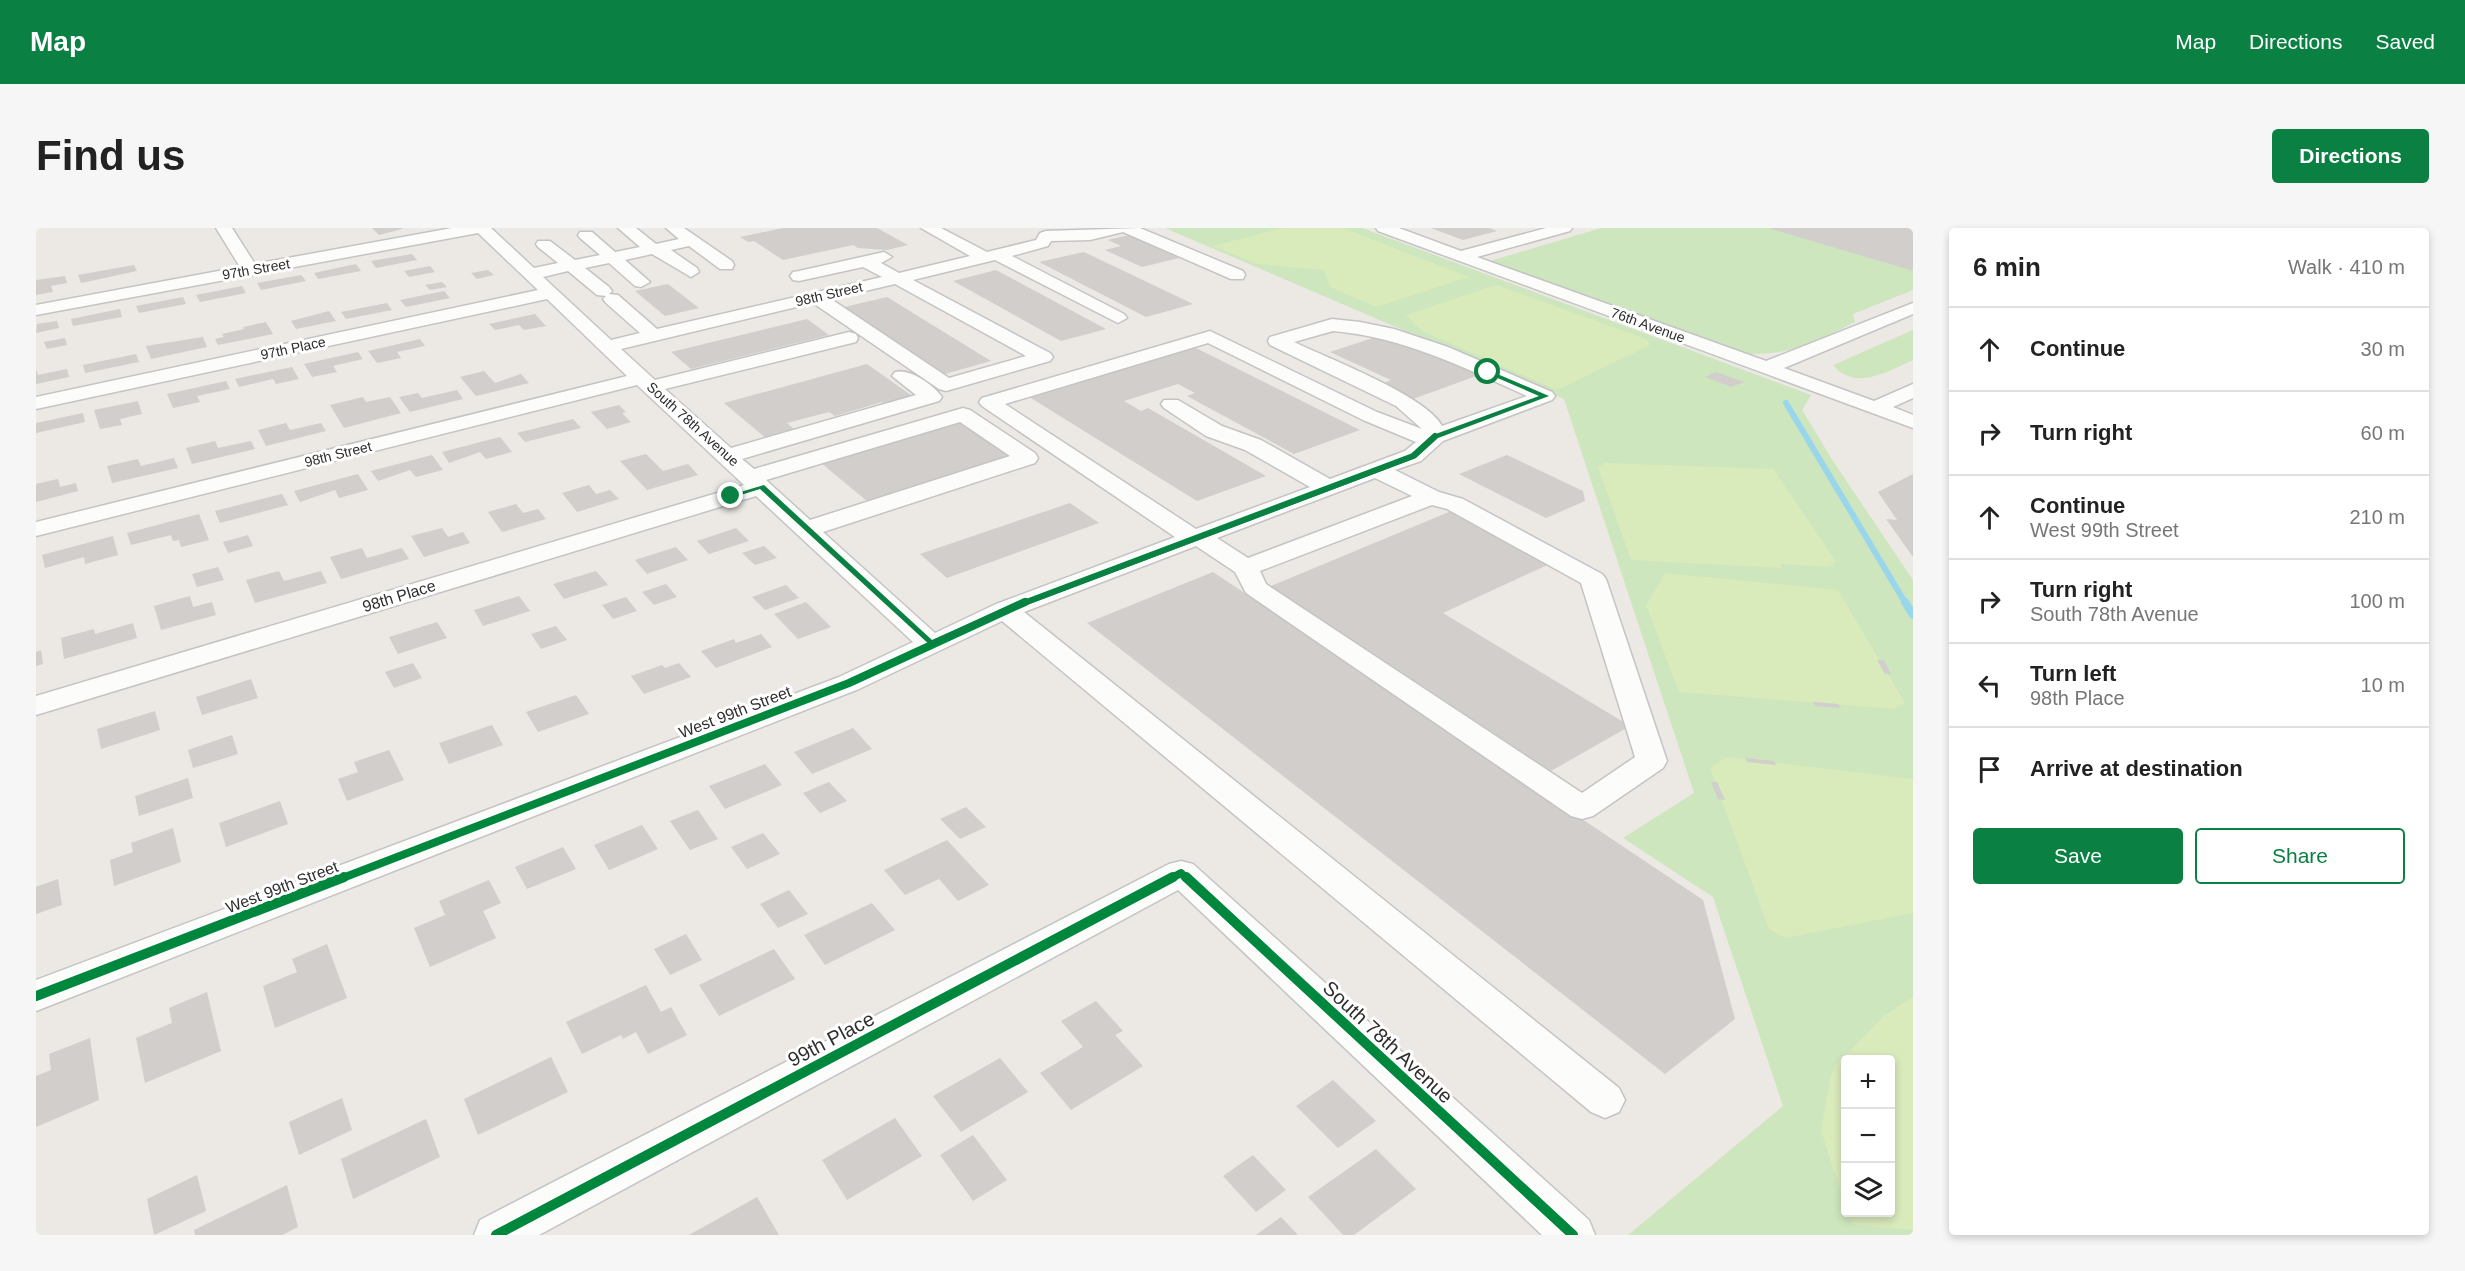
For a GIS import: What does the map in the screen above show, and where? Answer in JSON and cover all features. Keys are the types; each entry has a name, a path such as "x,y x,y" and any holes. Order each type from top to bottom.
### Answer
{"street":[{"path":"224,228 250,270"},
{"name":"97th Street","path":"36,310 477,228"},
{"name":"South 78th Avenue","path":"482,228 645,382 931,644"},
{"path":"626,228 653,249 669,255 691,272"},
{"path":"674,228 726,265"},
{"path":"928,228 1118,318"},
{"path":"1043,232 1090,235 1121,228"},
{"path":"1127,228 1237,275"},
{"name":"76th Avenue","path":"1384,228 1913,422"},
{"path":"1501,228 1531,238"},
{"path":"1461,256 1564,228"},
{"path":"944,236 971,231"},
{"name":"98th Street","path":"608,346 1042,243 1043,232"},
{"path":"586,235 641,282"},
{"path":"531,274 692,241"},
{"path":"544,244 608,295 653,335"},
{"path":"799,276 886,256"},
{"path":"816,297 946,385 1043,357 865,261"},
{"name":"97th Place","path":"36,403 551,293"},
{"path":"1766,368 1913,308"},
{"name":"West 99th Street","path":"36,996 849,683 1005,610 1413,456 1433,439 1545,396 1390,332 1332,325 1277,341 1403,402 1431,424 1433,439"},
{"path":"1377,470 1431,497 1455,504 1593,579 1652,761 1582,808 1255,588 1246,568 1196,538 989,402 1210,337 1370,416 1433,439"},
{"name":"98th Street","path":"36,529 645,382 848,347 668,402"},
{"path":"728,456 932,397 894,370"},
{"path":"1875,408 1913,390"},
{"path":"1171,404 1214,431 1253,445 1329,488"},
{"name":"98th Place","path":"36,706 756,482 963,414 1027,458 808,529"},
{"path":"1246,568 1431,497"},
{"path":"1005,610 1605,1101"},
{"name":"South 78th Avenue","path":"1181,873 1573,1235"},
{"name":"99th Place","path":"496,1235 1181,873"}],"green space":[{"path":"1165,228 1362,228 1811,395 1802,410 1833,461 1913,580 1913,1235 1628,1235 1783,1106 1713,897 1623,838 1694,793 1564,399"},
{"path":"1283,228 1343,228 1469,277 1376,307 1330,287 1324,270 1256,264 1213,246"},
{"path":"1601,228 1769,228 1913,271 1913,290 1853,314 1855,322 1803,346 1778,352 1747,354 1490,261"},
{"path":"1496,285 1646,339 1650,345 1557,390 1422,331 1406,315"},
{"path":"1913,330 1913,360 1883,374 1862,378 1851,377 1833,365"},
{"path":"1605,463 1773,469 1836,561 1829,567 1780,564 1782,568 1631,560 1598,467"},
{"path":"1665,573 1838,590 1905,703 1893,709 1679,692 1646,605"},
{"path":"1726,757 1913,779 1913,913 1785,938 1769,929 1710,768"},
{"path":"1913,997 1913,1230 1853,1225 1850,1217 1895,1217 1895,1055 1846,1055 1885,1015"},
{"path":"1841,1060 1841,1192 1821,1131 1830,1079 1835,1066"}],"building":[{"path":"372,228 402,228 402,229 379,235"},
{"path":"783,228 877,228 908,245 887,250 858,248 853,245 783,260 754,241 748,242 740,237"},
{"path":"1431,228 1489,228 1497,231 1463,240"},
{"path":"1913,228 1913,271 1771,229"},
{"path":"1133,234 1146,240 1141,241 1179,258 1142,267 1105,250 1121,246 1108,240"},
{"path":"1084,252 1193,304 1146,317 1039,262"},
{"path":"412,254 417,260 376,268 371,261"},
{"path":"356,264 361,271 318,279 314,273"},
{"path":"134,265 137,271 81,283 78,275"},
{"path":"430,266 435,272 409,277 404,271"},
{"path":"488,270 494,275 477,279 471,273"},
{"path":"996,270 1106,329 1061,341 953,281"},
{"path":"301,275 306,281 261,290 257,283"},
{"path":"65,276 67,283 51,286 53,292 36,295 36,280"},
{"path":"442,282 447,287 430,290 425,285"},
{"path":"668,284 699,308 665,316 635,291"},
{"path":"242,286 246,293 200,302 196,295"},
{"path":"444,291 450,298 406,307 400,300"},
{"path":"183,297 186,304 139,313 136,306"},
{"path":"887,297 991,361 941,375 840,308"},
{"path":"387,303 392,310 346,319 341,312"},
{"path":"120,309 122,317 73,326 71,319"},
{"path":"329,311 336,321 296,329 291,321"},
{"path":"535,314 546,326 524,330 519,325 495,330 489,324"},
{"path":"807,319 829,335 691,369 671,352"},
{"path":"57,321 59,328 36,333 37,324"},
{"path":"266,322 273,334 218,345 215,339 224,337 222,334 244,329 243,327"},
{"path":"1385,334 1479,375 1413,399 1381,384 1391,380 1330,352"},
{"path":"203,337 207,347 151,359 146,346"},
{"path":"65,338 67,345 47,349 44,342"},
{"path":"420,339 425,346 397,352 401,358 377,363 368,351"},
{"path":"1192,346 1360,430 1294,454 1187,396 1195,393 1178,384 1124,401 1141,411 1148,408 1266,476 1197,501 1026,395"},
{"path":"358,352 363,359 333,366 337,372 312,377 304,364"},
{"path":"136,354 139,362 85,373 83,365"},
{"path":"867,364 915,398 887,406 882,402 835,416 829,412 787,423 796,431 767,439 724,403"},
{"path":"292,367 299,379 276,384 273,379 239,387 235,379"},
{"path":"36,369 38,375 67,369 69,377 36,384"},
{"path":"484,371 495,383 521,374 529,383 476,396 460,377"},
{"path":"1716,372 1744,382 1731,387 1705,377"},
{"path":"226,381 230,389 197,396 200,402 173,408 167,394"},
{"path":"457,390 463,399 410,412 399,397 418,393 422,398"},
{"path":"363,397 366,402 390,397 401,413 344,428 330,405"},
{"path":"138,401 142,414 120,419 122,425 100,429 94,410"},
{"path":"619,405 626,412 622,413 631,422 607,429 591,412"},
{"path":"83,413 85,422 36,433 36,423"},
{"path":"573,419 581,428 525,442 517,433"},
{"path":"959,422 1009,456 867,501 821,463"},
{"path":"286,423 290,430 321,423 326,431 266,446 258,430"},
{"path":"500,437 512,452 486,459 480,452 449,463 442,452"},
{"path":"215,441 218,448 251,441 255,449 192,464 186,448"},
{"path":"646,454 663,471 688,464 698,475 647,490 620,461"},
{"path":"432,455 443,470 416,477 410,470 378,481 371,471"},
{"path":"1507,455 1583,491 1585,501 1546,518 1459,474"},
{"path":"174,458 178,468 112,483 107,466 138,459 141,466"},
{"path":"358,474 368,490 339,498 335,490 300,502 294,491"},
{"path":"1913,474 1913,557 1886,519 1897,520 1878,492"},
{"path":"58,479 60,487 76,483 78,491 36,502 36,484"},
{"path":"589,485 596,494 610,490 619,499 577,512 562,493"},
{"path":"282,494 288,505 220,523 215,511"},
{"path":"1070,503 1099,523 947,578 920,554"},
{"path":"516,504 523,513 538,509 546,519 502,532 488,512"},
{"path":"1456,509 1554,562 1443,613 1630,726 1551,771 1271,586"},
{"path":"199,514 209,540 181,547 179,540 173,541 171,535 131,545 127,533"},
{"path":"442,528 448,537 463,532 470,543 424,557 411,536"},
{"path":"736,528 749,541 709,554 697,541"},
{"path":"248,535 253,546 228,553 223,542"},
{"path":"113,536 118,555 85,564 84,557 45,568 42,555"},
{"path":"764,546 777,558 755,565 742,553"},
{"path":"676,547 688,560 647,574 635,560"},
{"path":"362,548 367,558 402,548 409,559 341,579 330,557"},
{"path":"218,567 224,580 197,587 192,574"},
{"path":"279,571 284,581 321,571 327,583 255,603 246,580"},
{"path":"596,571 608,585 564,599 553,584"},
{"path":"1213,572 1703,900 1735,1019 1665,1074 1087,623"},
{"path":"666,584 677,597 654,605 642,592"},
{"path":"786,585 799,598 765,610 752,597"},
{"path":"190,596 193,607 212,602 216,615 161,630 154,606"},
{"path":"519,596 530,611 483,626 474,610"},
{"path":"626,597 637,611 613,619 602,605"},
{"path":"806,602 831,627 798,639 774,614"},
{"path":"437,622 447,638 398,654 389,637"},
{"path":"133,623 137,638 64,659 61,638 94,629 95,634"},
{"path":"556,626 567,640 541,649 531,634"},
{"path":"761,634 772,647 716,668 701,651 734,639 736,643"},
{"path":"41,650 43,664 36,666 36,652"},
{"path":"1877,660 1884,660 1891,674 1885,674"},
{"path":"413,663 422,678 394,688 385,672"},
{"path":"679,663 691,677 644,694 631,676 662,665 665,668"},
{"path":"251,679 258,698 202,715 196,697"},
{"path":"576,695 589,714 538,732 526,712"},
{"path":"1813,702 1838,704 1841,708 1815,706"},
{"path":"155,711 160,730 101,749 97,729"},
{"path":"492,725 503,745 449,764 439,743"},
{"path":"853,728 872,749 812,774 794,752"},
{"path":"232,735 238,754 193,768 188,750"},
{"path":"389,750 404,780 347,801 338,779 358,772 354,762"},
{"path":"1745,758 1774,761 1776,765 1747,762"},
{"path":"765,764 782,785 725,809 709,786"},
{"path":"188,778 193,798 139,816 135,796"},
{"path":"829,782 847,801 820,813 803,793"},
{"path":"1711,782 1717,782 1725,800 1718,799"},
{"path":"280,801 288,824 226,847 219,823"},
{"path":"966,807 986,827 960,839 940,819"},
{"path":"698,810 718,839 690,850 670,821"},
{"path":"642,825 658,849 609,870 594,845"},
{"path":"173,828 181,862 114,886 110,860 133,852 131,843"},
{"path":"763,833 780,854 747,869 731,847"},
{"path":"947,840 989,885 958,901 939,879 905,895 884,870"},
{"path":"563,847 576,869 527,889 515,867"},
{"path":"58,879 62,905 36,914 36,887"},
{"path":"489,880 501,903 483,911 496,938 430,967 414,928 445,915 439,901"},
{"path":"789,890 808,914 778,928 760,904"},
{"path":"872,903 895,930 825,965 804,935"},
{"path":"686,934 702,960 670,975 654,949"},
{"path":"327,944 347,998 275,1028 263,986 297,972 292,959"},
{"path":"774,949 795,979 719,1016 699,985"},
{"path":"646,985 661,1012 671,1007 687,1035 648,1054 636,1032 623,1039 621,1035 582,1054 566,1022"},
{"path":"207,992 221,1051 145,1083 136,1038 172,1023 169,1008"},
{"path":"1096,1001 1123,1031 1115,1035 1143,1066 1071,1110 1040,1073 1083,1047 1061,1021"},
{"path":"90,1038 99,1100 36,1127 36,1076 51,1070 49,1054"},
{"path":"551,1057 568,1092 478,1135 464,1099"},
{"path":"1000,1058 1028,1092 961,1132 933,1096"},
{"path":"1333,1080 1376,1121 1338,1148 1296,1106"},
{"path":"342,1098 352,1130 299,1155 289,1122"},
{"path":"895,1118 922,1156 847,1200 822,1160"},
{"path":"426,1119 440,1157 353,1199 341,1159"},
{"path":"973,1135 1007,1180 973,1201 940,1155"},
{"path":"1376,1149 1416,1189 1354,1235 1343,1235 1308,1197"},
{"path":"1253,1155 1286,1190 1256,1212 1223,1176"},
{"path":"197,1175 206,1211 154,1235 147,1199"},
{"path":"287,1185 298,1227 282,1235 195,1235 194,1230"},
{"path":"757,1197 779,1235 689,1235"},
{"path":"1281,1217 1298,1235 1256,1235"}],"waterway":[{"path":"1786,403 1906,604"},
{"path":"1905,602 1913,615"}],"cycle path":[{"path":"36,996 849,683 1005,610 1413,456 1435,436"},
{"path":"496,1235 1181,873 1573,1235"}],"route":[{"path":"731,496 762,487 931,644 1005,610 1413,456 1435,436 1545,396 1488,372"}]}
